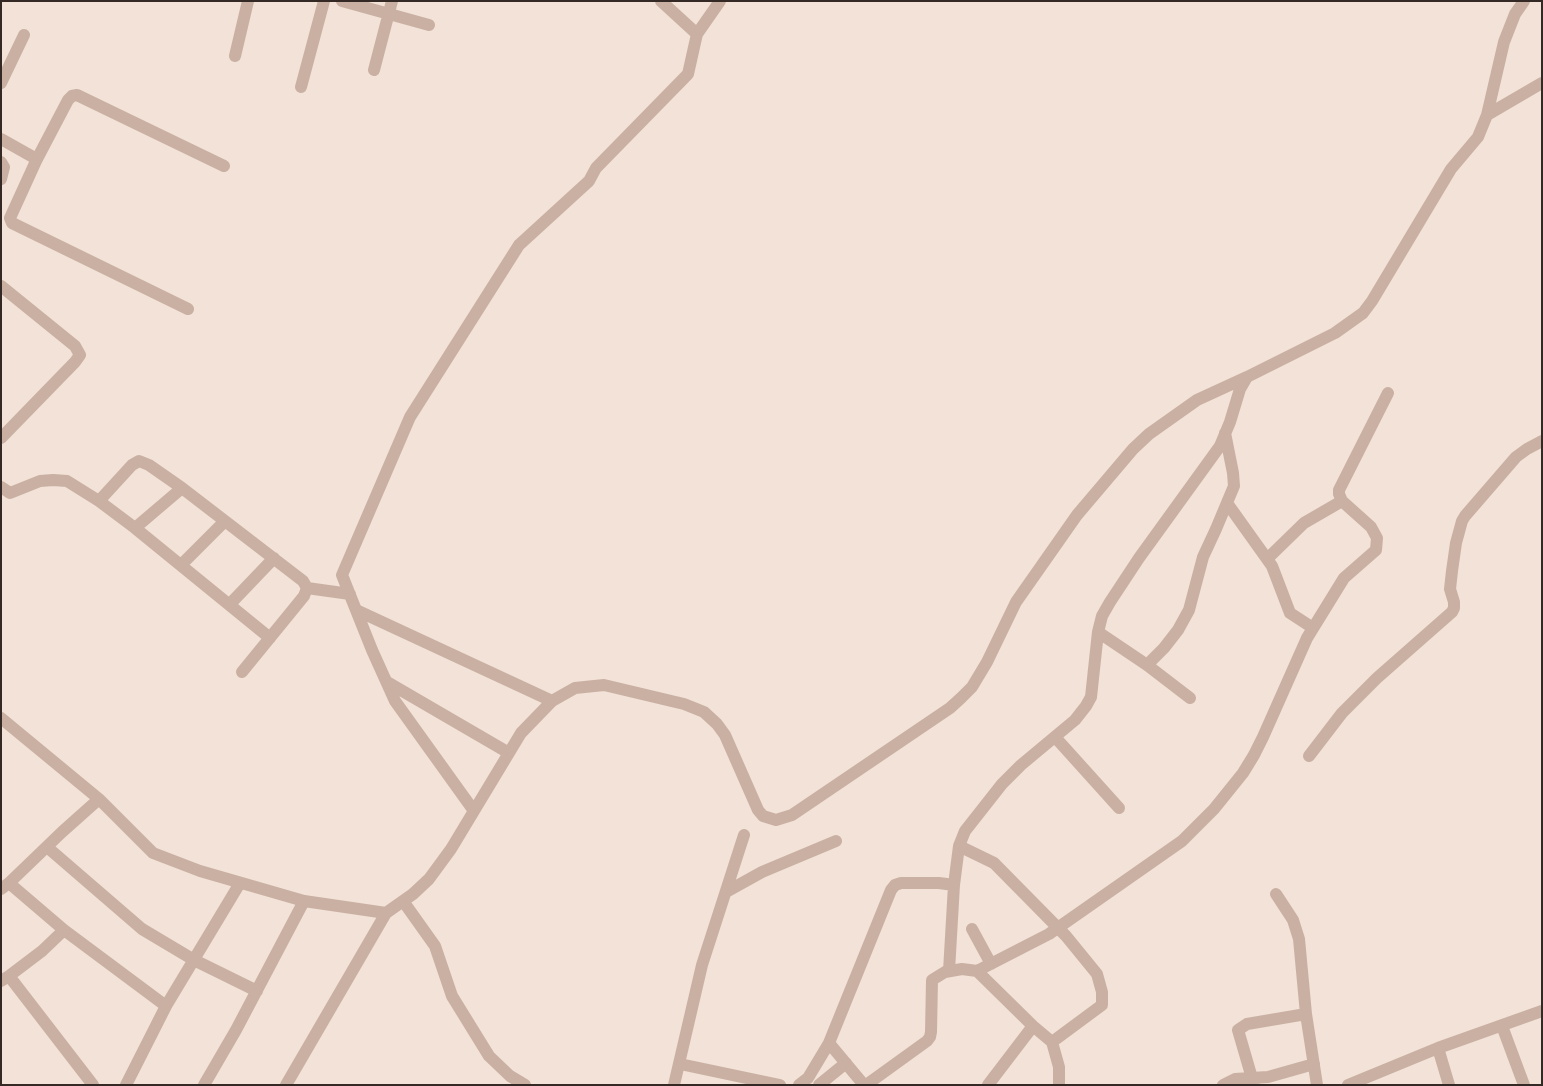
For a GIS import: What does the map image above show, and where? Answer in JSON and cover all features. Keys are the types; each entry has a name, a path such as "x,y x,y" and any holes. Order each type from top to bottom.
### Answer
{"street":[{"path":"235,56 248,1"},
{"path":"301,87 324,1"},
{"path":"342,1 390,8 429,25"},
{"path":"661,1 697,34"},
{"path":"474,811 395,700 342,575 410,418 518,244 588,180 596,168 688,74 697,34 720,1"},
{"path":"286,1085 386,912 413,894 429,879 465,827 521,733 552,701 575,688 604,685 684,704 704,712 717,724 725,735 758,810 763,816 776,820 792,815 950,708 972,687 987,662 1016,602 1077,515 1149,434 1197,400 1335,333 1364,313 1451,169 1478,137 1487,115 1504,42 1515,14 1524,1"},
{"path":"374,70 390,8"},
{"path":"1,83 24,35"},
{"path":"1487,115 1542,83"},
{"path":"188,309 12,223 10,218 36,161 68,100 72,96 77,95 224,166"},
{"path":"1,139 33,157 36,161"},
{"path":"1,162 4,167 1,179"},
{"path":"1,286 75,346 80,355 1,438"},
{"path":"949,971 954,885 959,846 965,831 1002,784 1020,765 1081,714 1091,696 1098,632 1102,616 1139,558 1220,446 1240,389 1247,377"},
{"path":"829,1043 865,1085 930,1037 932,980 949,971 962,969 978,970 1049,934 1182,841 1214,808 1243,773 1254,755 1307,638 1344,578 1376,550 1377,538 1372,527 1342,501 1339,494 1388,393"},
{"path":"1147,665 1164,648 1189,610 1203,557 1234,486 1225,433"},
{"path":"1309,756 1342,713 1452,612 1454,602 1450,589 1456,543 1462,521 1516,457 1526,449 1542,441"},
{"path":"99,501 132,465 139,461 149,465 182,488 274,558 302,581 307,588 350,594"},
{"path":"5,490 40,481 67,481 99,501 135,528 270,638"},
{"path":"135,528 182,488"},
{"path":"1267,558 1304,523 1342,501"},
{"path":"1227,503 1272,566 1290,613 1313,628"},
{"path":"181,565 225,521"},
{"path":"230,604 274,558"},
{"path":"242,672 304,596 307,588"},
{"path":"356,610 552,701"},
{"path":"1098,632 1147,665 1190,698"},
{"path":"387,682 509,753"},
{"path":"1,718 99,799 153,853 200,872 304,901 386,912"},
{"path":"1055,737 1119,808"},
{"path":"99,799 5,886 166,1006"},
{"path":"674,1085 702,966 744,835"},
{"path":"726,892 762,872 836,841"},
{"path":"959,846 994,863 1058,927 1097,974 1102,992 1102,1005 1052,1042"},
{"path":"47,847 142,929 194,960 257,991"},
{"path":"126,1085 166,1006 240,882"},
{"path":"807,1083 829,1043 891,890 895,885 902,883 954,885"},
{"path":"1276,894 1293,920 1299,939 1306,1014 1317,1085"},
{"path":"204,1085 236,1030 304,901"},
{"path":"403,901 435,946 452,996 489,1056 510,1076 525,1085"},
{"path":"972,929 991,964"},
{"path":"64,930 42,951 5,979 93,1085"},
{"path":"978,970 1033,1026 1052,1042 1059,1066 1059,1085"},
{"path":"1348,1085 1438,1048 1542,1010"},
{"path":"1253,1081 1238,1030 1247,1024 1306,1014"},
{"path":"988,1085 1033,1026"},
{"path":"1502,1026 1524,1085"},
{"path":"1438,1048 1449,1085"},
{"path":"819,1085 846,1063"},
{"path":"680,1064 780,1085"},
{"path":"1223,1085 1235,1079 1253,1081 1314,1064"}]}
